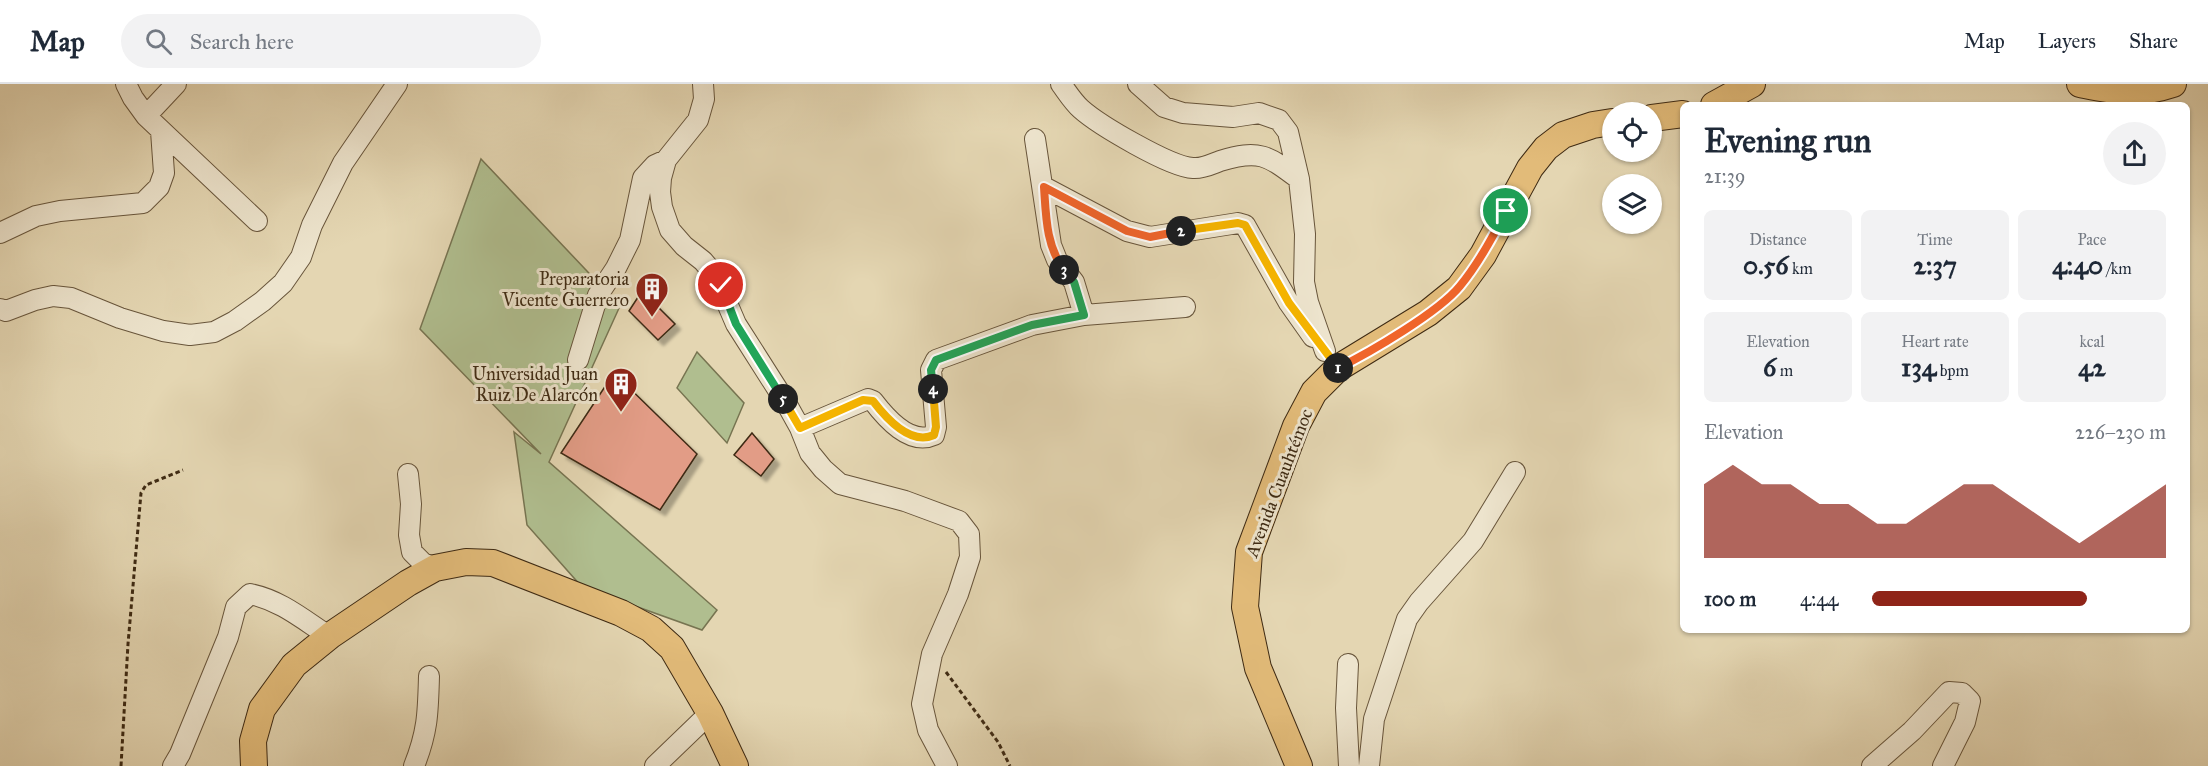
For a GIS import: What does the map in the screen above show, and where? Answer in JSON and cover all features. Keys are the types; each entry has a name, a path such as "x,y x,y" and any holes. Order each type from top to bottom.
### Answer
{"main road":[{"path":"1719,102 1752,84"},
{"path":"2080,84 2126,93 2173,84"},
{"path":"1662,117 1680,114"},
{"name":"Avenida Cuauhtémoc","path":"1299,766 1258,668 1245,607 1249,552 1296,426 1332,360 1428,313 1458,288 1483,255 1530,168 1546,148 1563,135 1602,124"},
{"path":"254,766 253,741 262,709 294,665 330,635 408,583 435,568 466,562 493,563 621,613 651,629 672,648 710,712 735,766"}],"street":[{"path":"126,84 146,116 161,132 257,220"},
{"path":"146,116 176,84"},
{"path":"0,309 6,311 53,296 71,298 120,318 163,331 190,335 214,332 235,321 283,283 301,257 325,198 344,163 397,84"},
{"path":"578,360 598,295 616,268 630,240 643,178 655,165 666,160 698,120 704,99 703,84"},
{"path":"1061,84 1080,108 1099,123 1174,165 1195,169 1233,157 1253,155 1272,159 1299,179"},
{"path":"1138,84 1164,107 1183,112 1233,117 1259,113 1279,120 1288,132 1299,179 1305,234 1304,282 1308,302 1332,360"},
{"path":"0,233 36,216 60,211 143,203 159,188 164,173 161,132"},
{"path":"1035,139 1051,244 1057,260 1074,282 1084,315"},
{"path":"666,160 660,192 662,207 670,230 715,275 736,324 800,428 810,453 840,484 905,501 959,521 969,534 967,566 958,594 932,654 922,704 927,730 947,766"},
{"path":"1044,187 1127,231 1150,237 1238,223 1245,225 1289,303 1332,360"},
{"path":"800,428 868,399 873,401 892,424 918,437 927,438 934,435 936,427 931,370 936,360 1032,325 1084,315 1185,307"},
{"path":"1369,766 1374,719 1407,619 1419,602 1473,541 1515,472"},
{"path":"408,474 411,504 409,535 411,552 423,563 435,568"},
{"path":"173,766 224,645 236,607 250,594 265,597 286,607 330,635"},
{"path":"1348,664 1346,708 1349,766"},
{"path":"414,766 423,744 428,721 429,676"},
{"path":"1872,766 1912,731 1949,692 1962,693 1970,701 1968,712 1943,766"},
{"path":"655,766 710,712"}],"path":[{"path":"121,766 128,644 141,493 147,485 183,470"},
{"path":"932,654 998,742 1010,766"}],"green space":[{"path":"481,159 620,306 549,462 717,610 702,630 582,587 527,525 514,432 541,454 420,329"},
{"path":"697,352 744,403 727,443 677,388"}],"building":[{"name":"Preparatoria Vicente Guerrero","path":"642,291 675,324 658,340 629,311"},
{"name":"Universidad Juan Ruiz De Alarcón","path":"614,373 697,454 660,510 561,453"},
{"path":"752,433 774,459 761,476 734,455"}],"place":[{"name":"Preparatoria Vicente Guerrero","path":"652,318"},
{"name":"Universidad Juan Ruiz De Alarcón","path":"621,413"}],"route":[{"path":"721,285 736,324 800,428 868,399 873,401 892,424 918,437 927,438 934,435 936,427 931,370 936,360 1032,325 1084,315 1074,282 1057,260 1051,244 1044,187 1127,231 1150,237 1238,223 1245,225 1289,303 1338,368 1428,313 1458,288 1483,255 1506,211"}]}
